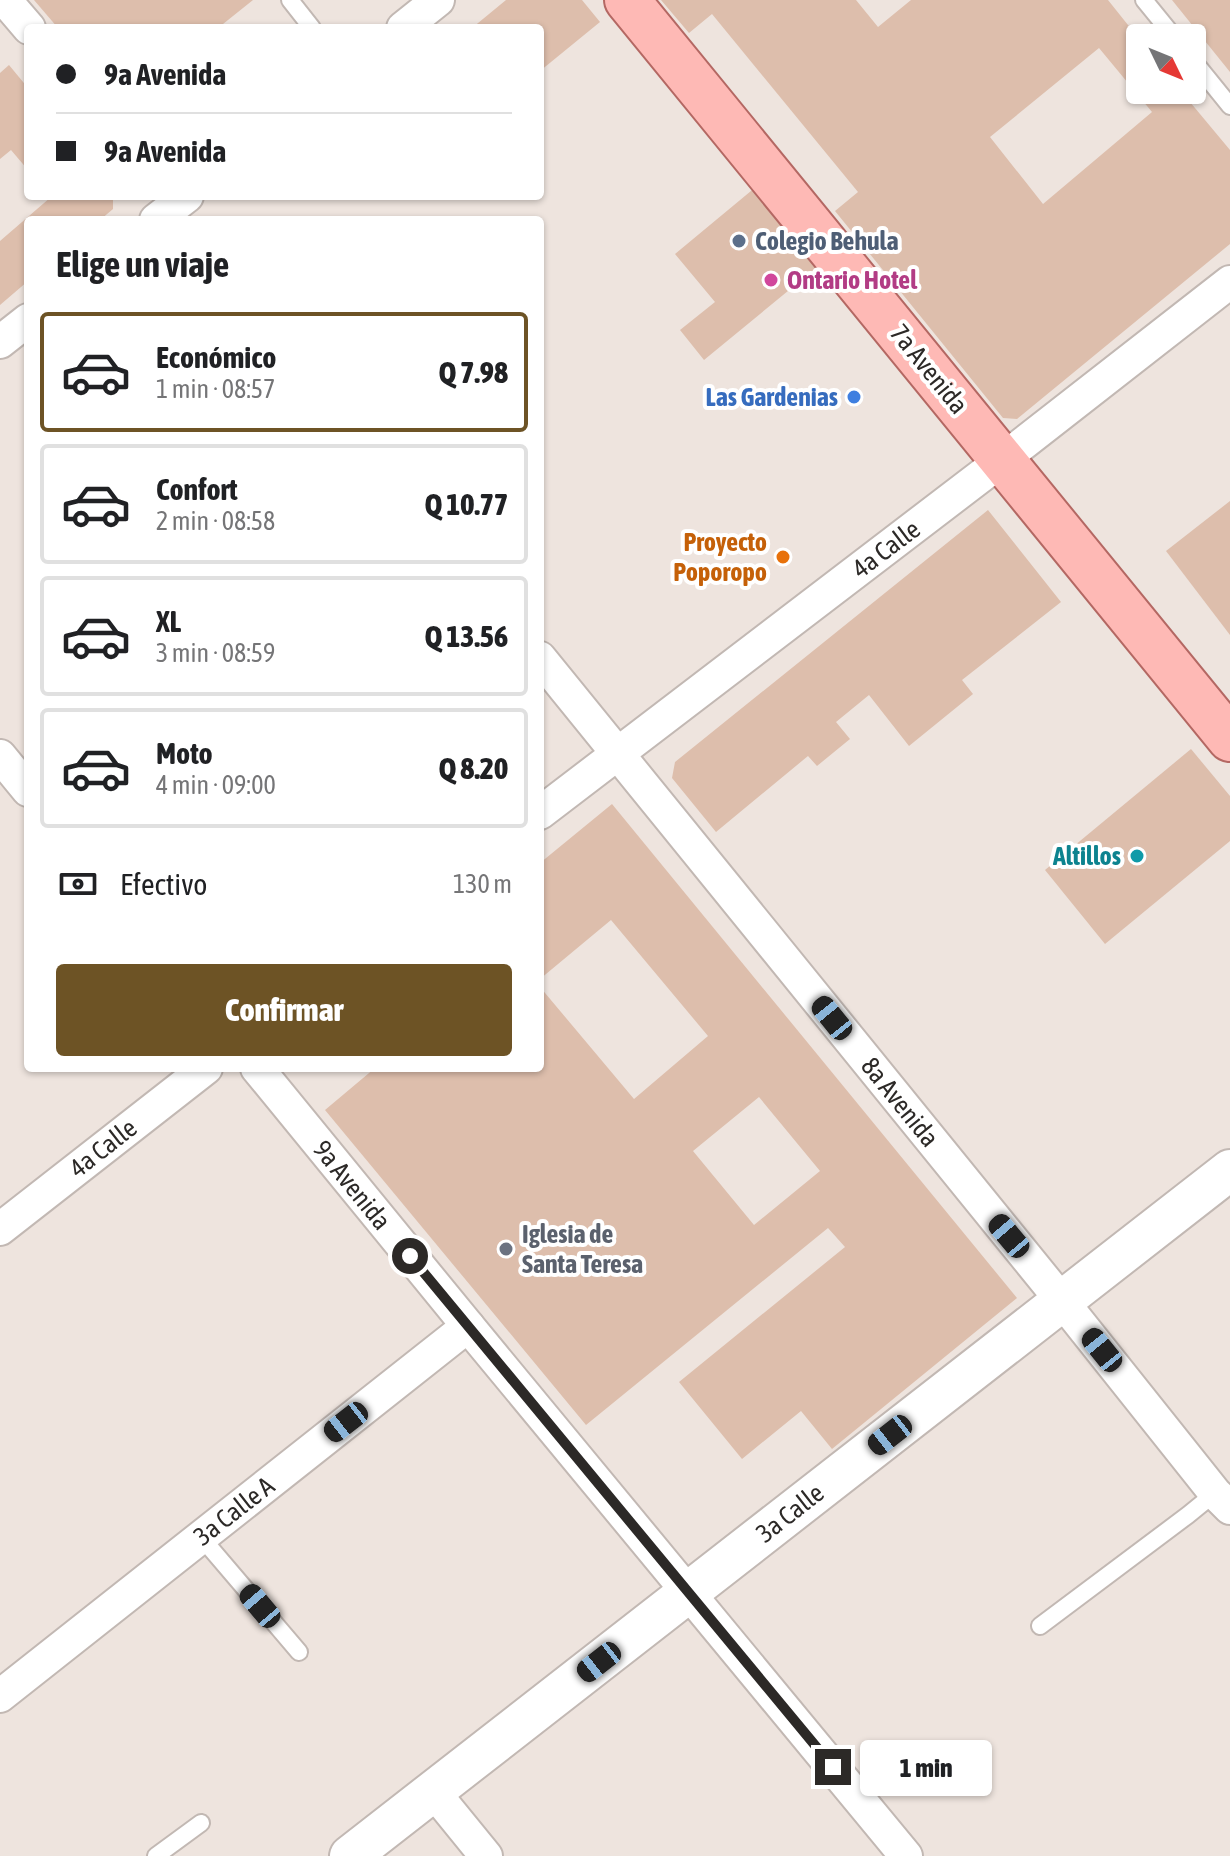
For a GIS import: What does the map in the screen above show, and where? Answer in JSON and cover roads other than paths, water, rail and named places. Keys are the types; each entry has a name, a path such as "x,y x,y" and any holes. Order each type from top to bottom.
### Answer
{"main road":[{"name":"7a Avenida","path":"627,0 1230,739"}],"street":[{"path":"5,0 26,24"},
{"path":"408,24 438,0"},
{"name":"4a Calle","path":"544,810 1230,282"},
{"path":"0,342 24,323"},
{"name":"8a Avenida","path":"544,663 1223,1500"},
{"path":"0,756 24,785"},
{"name":"4a Calle","path":"0,1229 201,1072"},
{"name":"9a Avenida","path":"260,1072 906,1856"},
{"name":"3a Calle","path":"350,1856 1230,1170"},
{"name":"3a Calle A","path":"0,1696 468,1326"},
{"path":"433,1791 486,1856"}],"lane":[{"path":"290,0 309,24"},
{"path":"1144,0 1164,24"},
{"path":"1206,76 1230,106"},
{"path":"1040,1626 1188,1515 1223,1500"},
{"path":"201,1537 299,1652"},
{"path":"156,1856 201,1823"}],"place":[{"name":"Colegio Behula","path":"739,241"},
{"name":"Ontario Hotel","path":"771,280"},
{"name":"Las Gardenias","path":"854,397"},
{"name":"Proyecto Poporopo","path":"783,557"},
{"name":"Altillos","path":"1137,856"},
{"name":"Iglesia de Santa Teresa","path":"506,1249"}]}
